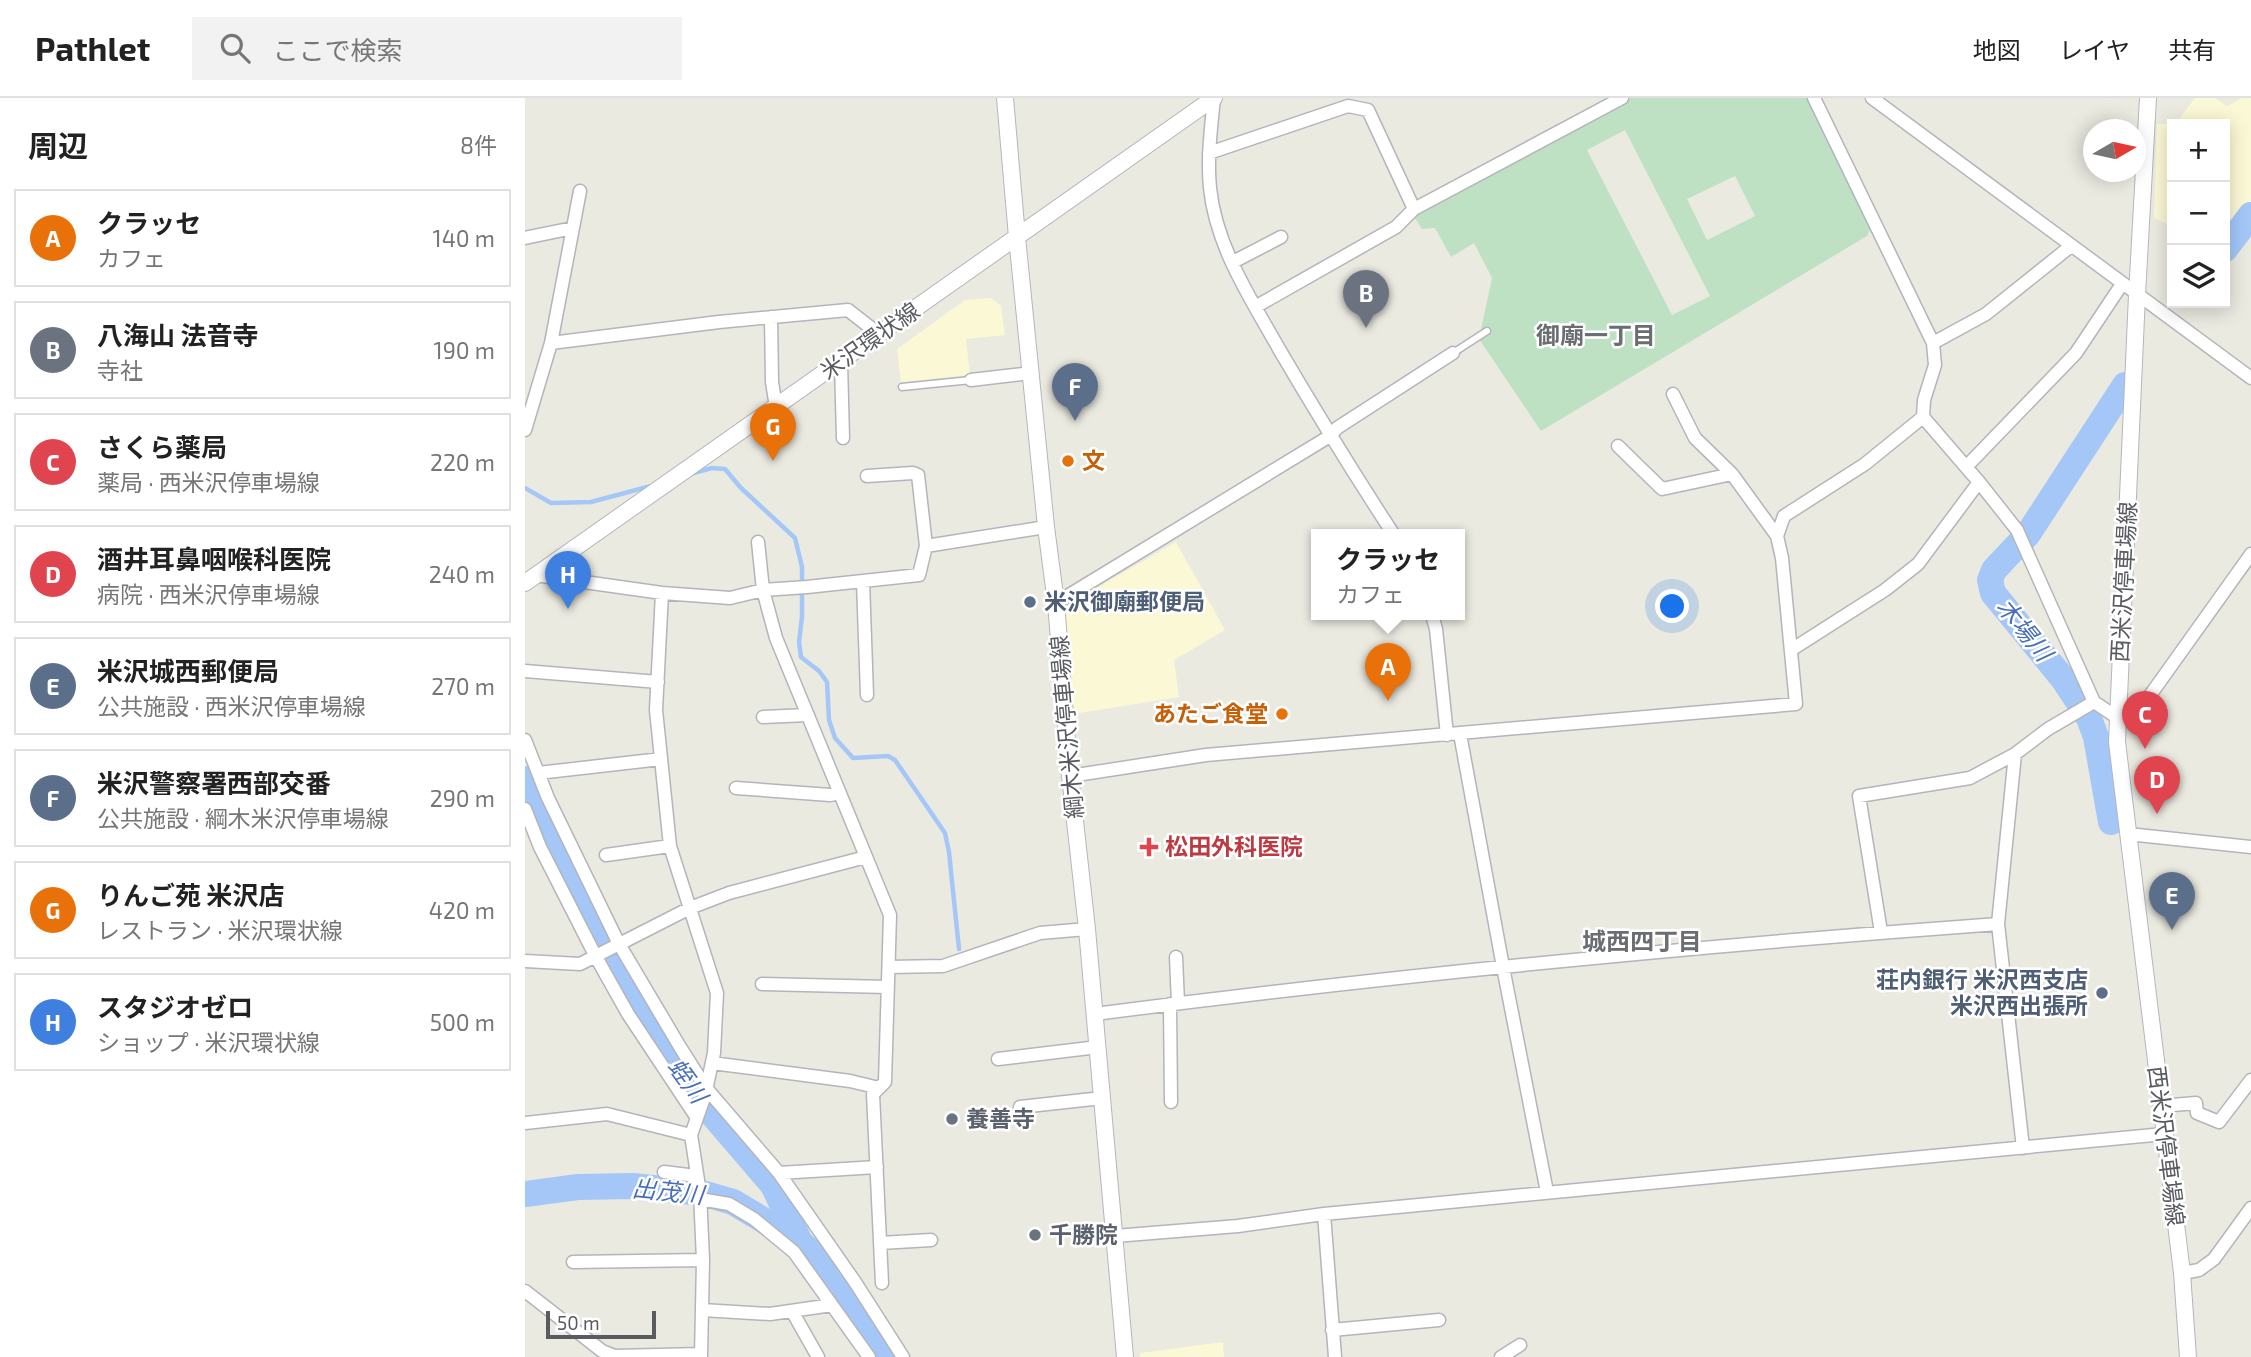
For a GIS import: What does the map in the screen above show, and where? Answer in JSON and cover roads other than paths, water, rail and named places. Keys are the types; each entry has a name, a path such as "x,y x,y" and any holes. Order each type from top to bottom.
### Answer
{"main road":[{"name":"綱木米沢停車場線","path":"1005,98 1046,527 1056,603 1125,1357"},
{"name":"米沢環状線","path":"530,579 1214,98"},
{"name":"西米沢停車場線","path":"2148,98 2117,742 2182,1273 2188,1357"}],"street":[{"path":"1214,98 1209,153 1210,189 1218,228 1255,307 1330,436 1390,529"},
{"path":"1255,307 1396,227 1414,209 1622,98"},
{"path":"1814,98 1933,344 1935,365 1924,400 1923,417 2017,530 2094,702 2118,718 2136,715 2251,554"},
{"path":"1872,98 2251,378"},
{"path":"1209,153 1349,106 1368,110 1414,209"},
{"path":"525,430 551,343 580,191"},
{"path":"525,238 573,228"},
{"path":"1233,262 1281,237"},
{"path":"1933,344 1986,314 2071,246"},
{"path":"1966,467 2076,353 2122,284"},
{"path":"551,343 848,310 880,335"},
{"path":"771,317 772,382 776,407"},
{"path":"1056,603 1330,436 1337,428 1453,353"},
{"path":"841,362 843,439"},
{"path":"971,380 1031,373"},
{"path":"1070,776 1206,755 1796,704 1782,558 1777,536 1732,474 1695,438 1673,394"},
{"path":"1777,536 1784,516 1865,464 1923,417"},
{"path":"1618,446 1662,489 1732,474"},
{"path":"530,579 730,598 763,590 919,575 926,545 918,475 867,476"},
{"path":"1791,650 1885,590 1918,564 1979,482"},
{"path":"926,545 1046,527"},
{"path":"758,542 763,590 776,638 890,915 885,1082 873,1094 882,1283"},
{"path":"863,582 867,695"},
{"path":"525,1292 602,1351 615,1356 701,1355 703,1260 699,1187 691,1135 715,1053 717,993 670,846 656,710 662,593"},
{"path":"1433,620 1547,1192"},
{"path":"525,671 658,682"},
{"path":"1881,932 1859,796 1970,778 2015,754 2048,729 2094,702"},
{"path":"763,717 808,716"},
{"path":"525,740 548,798 616,946 706,1091 779,1173 855,1282 903,1357"},
{"path":"2015,754 1998,924 2023,1148"},
{"path":"538,773 661,759"},
{"path":"736,788 830,795 840,793"},
{"path":"525,809 540,847 628,1014 698,1114"},
{"path":"2128,834 2251,847"},
{"path":"606,855 670,846"},
{"path":"525,847 540,847"},
{"path":"525,961 580,964 690,908 729,893 866,857"},
{"path":"1095,1013 1503,967 1881,932 1998,924"},
{"path":"888,967 943,966 1040,933 1087,929"},
{"path":"1171,1102 1176,957"},
{"path":"762,984 888,987"},
{"path":"997,1059 1098,1047"},
{"path":"712,1063 850,1081 879,1088"},
{"path":"2161,1106 2196,1102 2197,1113 2219,1122 2251,1080"},
{"path":"1020,1107 1103,1098"},
{"path":"525,1123 607,1114 691,1135"},
{"path":"1115,1236 2164,1134"},
{"path":"779,1173 877,1167"},
{"path":"664,1172 699,1187 754,1219 794,1252 869,1357"},
{"path":"2182,1273 2199,1270 2214,1259 2251,1208"},
{"path":"1324,1214 1335,1357"},
{"path":"880,1243 932,1240"},
{"path":"573,1262 703,1260"},
{"path":"702,1310 770,1314 832,1305"},
{"path":"792,1311 818,1357"},
{"path":"1332,1330 1439,1320"},
{"path":"1501,1357 1520,1345"}],"lane":[{"path":"1453,353 1487,331"},
{"path":"902,387 971,380"}],"waterway":[{"name":"木場川","path":"2228,245 2251,215"},
{"name":"木場川","path":"2111,822 2096,737 2089,718 2064,680 1993,593 1990,580 1994,570 2028,534 2125,385"},
{"path":"690,474 712,468 725,469 741,488 795,538 802,567 799,642 801,657 819,671 827,682 829,720 835,738 853,758 888,756 895,760 945,833 959,949"},
{"path":"525,488 551,503 591,502 651,486"},
{"name":"蛭川","path":"525,779 581,905 609,957 688,1086 773,1185 800,1242 837,1277 886,1357"},
{"name":"出茂川","path":"525,1194 578,1187 633,1186 702,1193 733,1202 800,1242"}],"place":[{"name":"八海山 法音寺","path":"1366,328"},
{"name":"米沢警察署西部交番","path":"1075,421"},
{"name":"りんご苑 米沢店","path":"773,461"},
{"name":"文","path":"1068,461"},
{"name":"米沢御廟郵便局","path":"1030,602"},
{"name":"スタジオゼロ","path":"568,609"},
{"name":"クラッセ","path":"1388,701"},
{"name":"あたご食堂","path":"1282,714"},
{"name":"さくら薬局","path":"2145,749"},
{"name":"酒井耳鼻咽喉科医院","path":"2157,814"},
{"name":"松田外科医院","path":"1149,847"},
{"name":"米沢城西郵便局","path":"2172,930"},
{"name":"荘内銀行 米沢西支店 米沢西出張所","path":"2102,993"},
{"name":"養善寺","path":"952,1119"},
{"name":"千勝院","path":"1035,1235"}],"district":[{"name":"御廟一丁目","path":"1596,336"},
{"name":"城西四丁目","path":"1642,942"}]}
